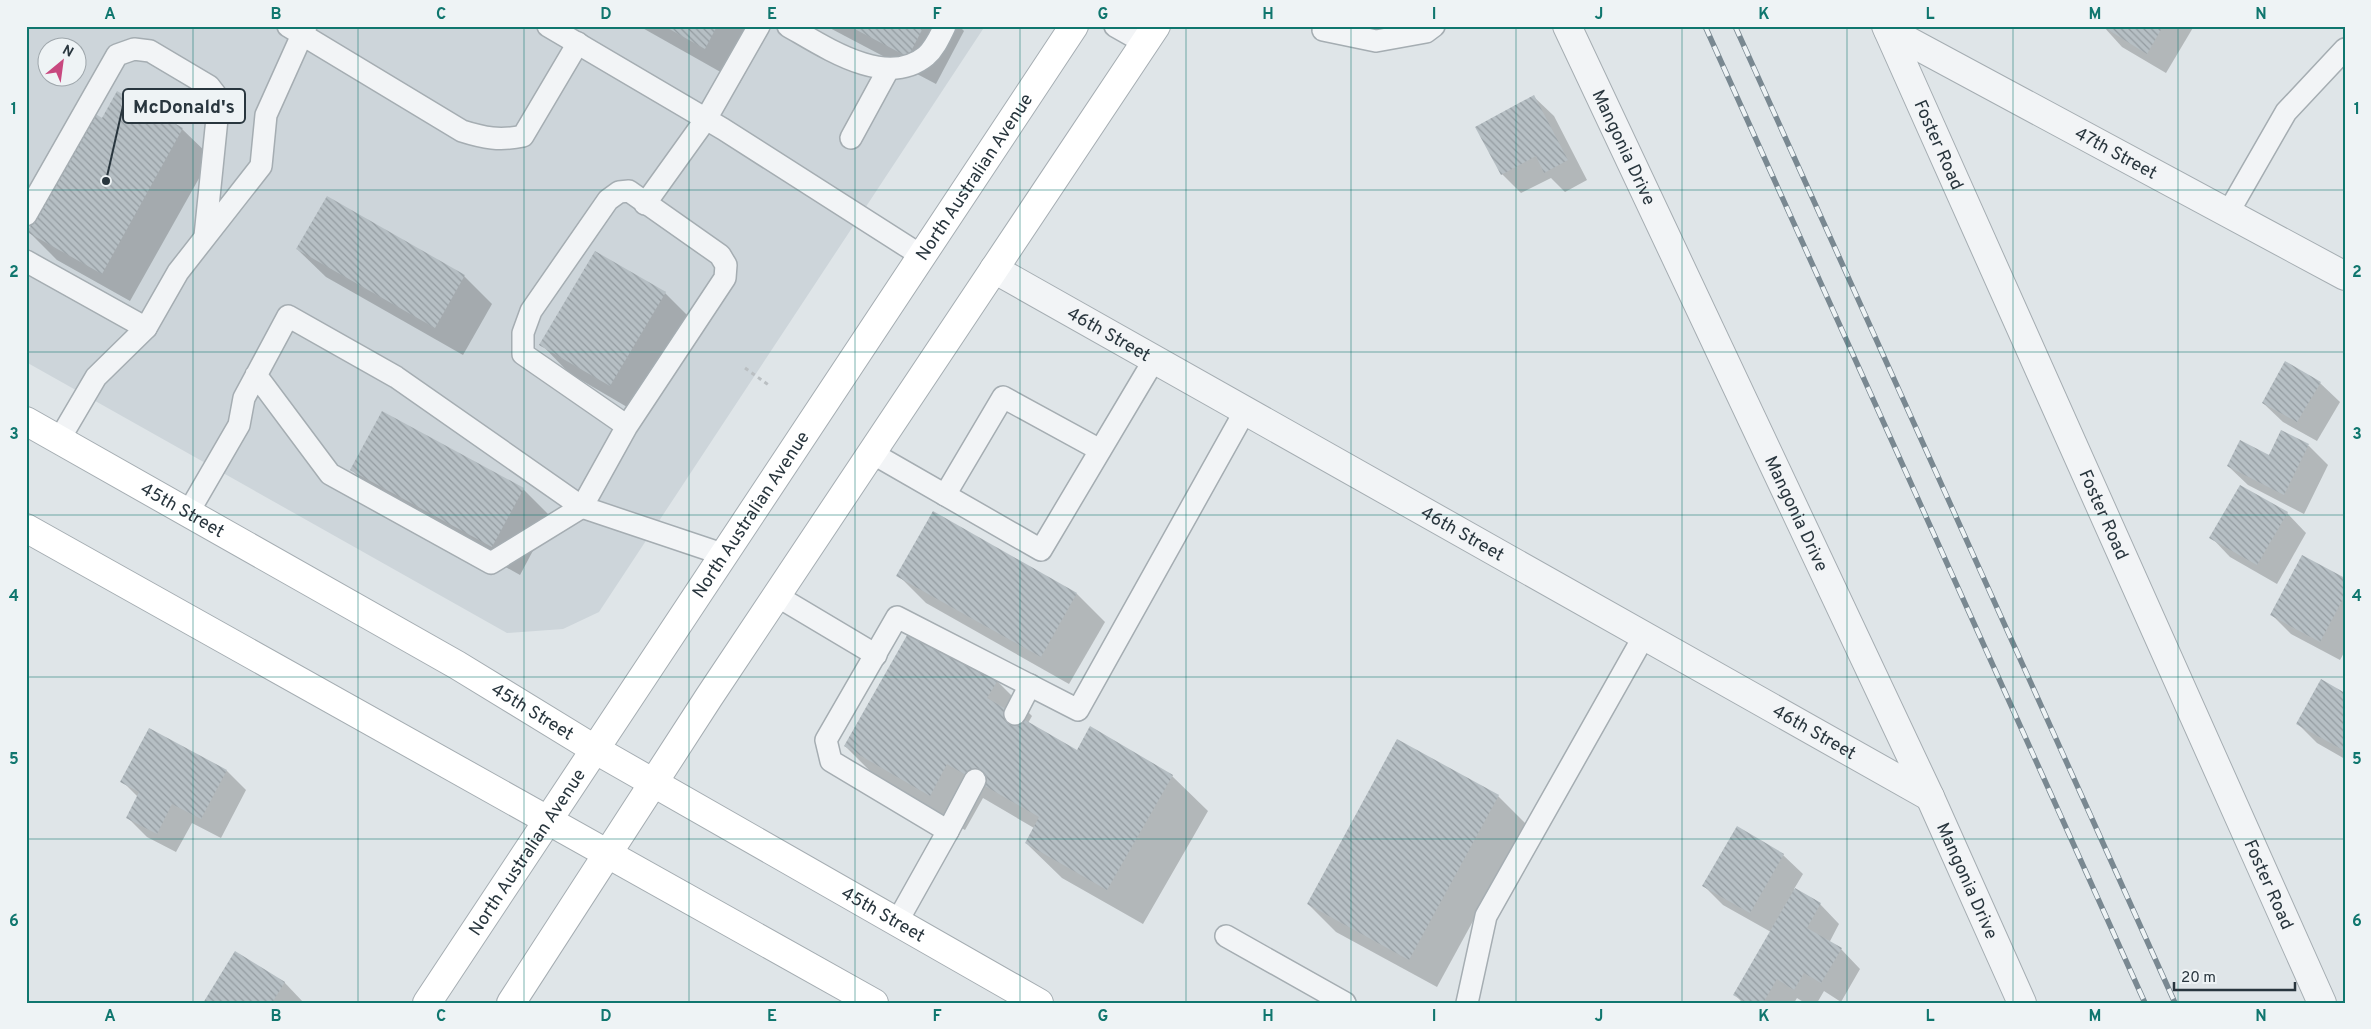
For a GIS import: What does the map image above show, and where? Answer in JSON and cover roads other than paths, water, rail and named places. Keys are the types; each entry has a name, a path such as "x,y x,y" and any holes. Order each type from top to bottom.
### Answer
{"main road":[{"name":"North Australian Avenue","path":"427,1003 725,556 1074,26"},
{"path":"510,1003 653,782 1150,35"},
{"name":"45th Street","path":"26,421 457,665 596,750 1040,1003"},
{"path":"26,528 874,1003"}],"street":[{"name":"Mangonia Drive","path":"1567,26 1930,797 2022,1003"},
{"name":"47th Street","path":"1887,28 2345,276"},
{"name":"Foster Road","path":"1887,28 2322,1003"},
{"name":"46th Street","path":"994,269 1930,797"}],"lane":[{"path":"548,26 706,119 922,256"},
{"path":"645,204 706,119 759,26"},
{"path":"788,26 866,65 888,70 904,67 927,55 936,44 945,26"},
{"path":"1114,26 1150,35"},
{"path":"1323,30 1376,41 1426,32 1434,26"},
{"path":"59,440 96,377 146,328 178,272 261,166 266,115 299,29 462,131 486,138 504,140 523,136 578,43"},
{"path":"26,215 117,55 134,49 150,51 208,86 219,99 205,237"},
{"path":"2228,213 2286,112 2345,49"},
{"path":"851,138 888,70"},
{"path":"256,375 330,474 491,563 582,506 627,426 725,278 726,265 720,255 629,191 619,192 608,200 531,311 523,333 524,354 627,426"},
{"path":"26,261 146,328"},
{"path":"188,513 239,425 244,398 288,316 396,377 582,506 725,556"},
{"path":"872,453 1041,550 1154,360"},
{"path":"945,495 1003,397 1100,450"},
{"path":"948,831 831,761 826,740 897,618 1078,710 1244,411"},
{"path":"777,596 876,655"},
{"path":"1467,1003 1486,916 1644,636"},
{"path":"1015,714 1030,685"},
{"path":"897,922 974,780"},
{"path":"1226,936 1345,1003"}],"railway":[{"path":"1705,26 2145,1003"},
{"path":"1735,26 2175,1003"}],"place":[{"name":"McDonald's","path":"106,181"}]}
